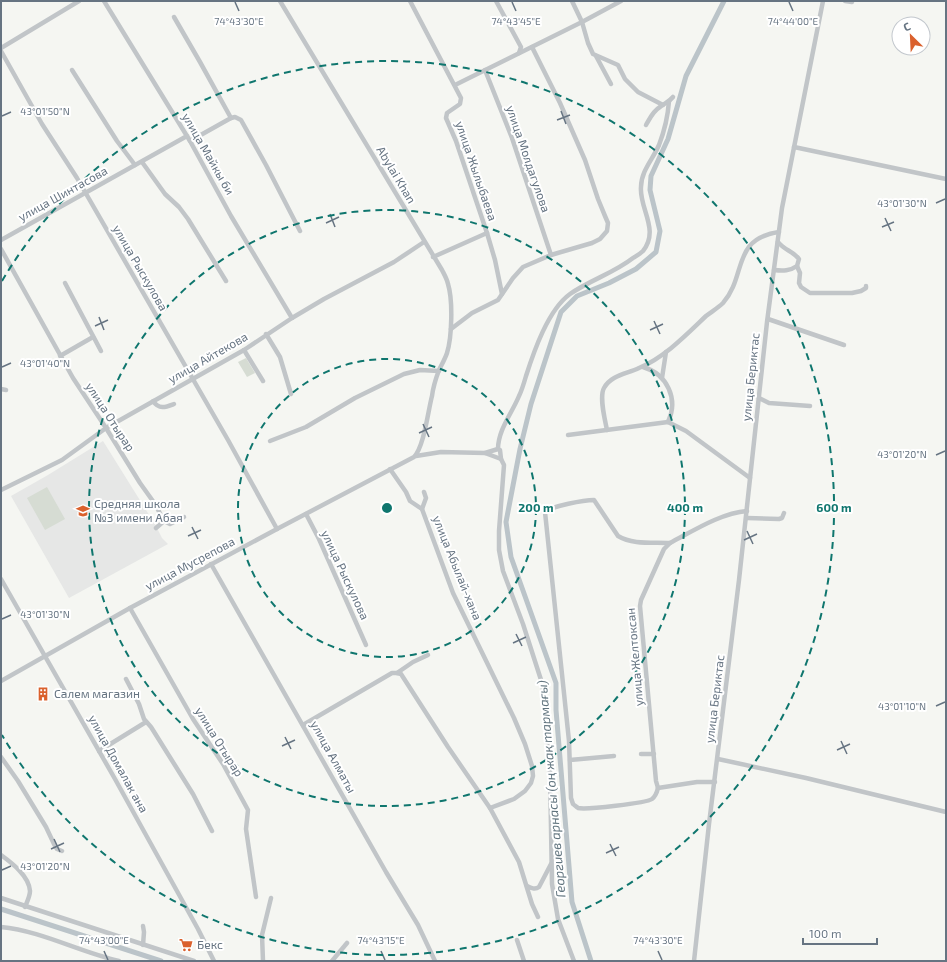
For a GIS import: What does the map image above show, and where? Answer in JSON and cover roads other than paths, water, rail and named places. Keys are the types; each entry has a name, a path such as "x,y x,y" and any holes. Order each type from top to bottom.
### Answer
{"street":[{"path":"1,48 79,1"},
{"name":"улица Майкы би","path":"104,1 190,141 231,216 292,318"},
{"name":"Abylai Khan","path":"280,1 442,270 448,285 451,301 451,329 448,352 439,371"},
{"name":"улица Жылыбаева","path":"410,1 431,44 461,98 460,104 447,113 446,118 456,142 487,233 495,260 502,294"},
{"path":"496,1 522,47 519,53"},
{"path":"572,1 582,22 593,54 596,56 611,84"},
{"path":"455,85 532,48 621,1"},
{"name":"улица Бериктас","path":"694,961 747,518 759,398 782,208 823,1"},
{"path":"845,1 852,2"},
{"path":"174,17 231,118"},
{"path":"451,329 472,313 498,300 523,267 551,255 600,240 607,231 608,223 575,135 532,48"},
{"name":"улица Рыскулова","path":"1,51 34,110 86,193 260,496 277,529"},
{"path":"596,56 618,65 626,79 638,92 663,105"},
{"path":"72,70 117,141 135,165"},
{"name":"улица Молдагулова","path":"485,70 512,138 551,255"},
{"path":"574,961 558,919 552,884 550,771 542,683 534,655 503,571 498,550 504,465 501,459 500,450 498,449 500,435 520,395 526,375 544,331 558,306 563,300 573,293 625,264 643,251 647,244 650,236 650,226 641,196 641,183 646,168 659,145 671,99 652,114 646,125"},
{"path":"190,141 231,118 238,118 243,122 300,230"},
{"name":"улица Шинтасова","path":"1,240 186,136"},
{"path":"794,147 946,179"},
{"path":"142,162 165,194 179,207 188,219 226,281"},
{"path":"607,430 602,396 603,390 607,383 614,377 642,367 666,352 722,303 731,291 744,254 750,246 757,239 779,232"},
{"name":"улица Жылыбаева","path":"433,257 487,233"},
{"name":"улица Айтекова","path":"1,490 62,460 106,428 244,350 292,318 388,266 424,242"},
{"path":"778,242 795,254 799,259 797,266 800,273 799,284 801,287 810,292 852,293 861,291 866,288 866,286"},
{"name":"улица Отырар","path":"1,249 79,388 106,428 126,462 156,504 164,521"},
{"path":"774,270 783,271 797,266"},
{"path":"65,283 101,351"},
{"path":"768,319 844,345"},
{"path":"266,334 280,357 291,394"},
{"path":"60,356 93,337"},
{"path":"244,350 263,381"},
{"path":"662,378 666,352"},
{"path":"642,367 651,369 662,378 668,387 672,398 672,409 668,422"},
{"path":"270,441 306,427 355,398 404,374 420,370 439,371 418,454 416,456"},
{"path":"759,398 770,403 810,406"},
{"path":"153,401 159,407 174,404"},
{"path":"568,436 668,422 686,431 750,478"},
{"path":"390,469 416,456 441,452 485,453 498,449"},
{"path":"485,453 501,459"},
{"name":"улица Абылай-хана","path":"390,469 406,492 410,501 422,510 453,593 514,718 532,766 533,776 531,783 525,792 514,799 490,808"},
{"name":"улица Мусрепова","path":"1,681 130,608 390,469"},
{"path":"422,510 426,498 424,492"},
{"path":"715,782 697,782 658,788 656,796 651,800 643,802 613,806 578,808 573,804 571,798 570,760 545,512 586,500 594,500 618,536 623,539 631,542 670,543 735,512 747,511"},
{"path":"747,518 779,519 782,518 784,513"},
{"name":"улица Рыскулова","path":"306,514 319,539 366,645"},
{"path":"156,528 164,521 170,524 184,517"},
{"name":"улица Желтоксан","path":"658,788 640,606 643,594 664,549 670,543"},
{"name":"улица Алматы","path":"211,564 255,644 418,925 435,961"},
{"name":"улица Домалак ана","path":"1,579 46,655 194,922 214,961"},
{"name":"улица Отырар","path":"130,608 193,720 223,764 248,810 246,829 256,897"},
{"path":"303,725 392,673 397,673 413,662 428,655"},
{"path":"397,673 401,674 444,742 490,808 519,862 538,917"},
{"path":"126,678 140,704 141,711 146,722 193,794 212,831"},
{"path":"99,751 146,722"},
{"path":"641,754 654,754"},
{"path":"570,760 614,756"},
{"path":"1,757 21,785 57,849 62,851"},
{"path":"718,759 790,774 946,812"},
{"path":"1,855 12,862 29,886 30,893 25,907"},
{"path":"527,886 532,889 539,887 552,862"},
{"path":"1,898 194,961"},
{"path":"263,961 262,935 272,898"},
{"path":"143,926 143,945"},
{"path":"1,927 20,930 53,939 84,951 119,961"},
{"path":"517,940 524,961"},
{"path":"332,961 347,943"}],"waterway":[{"name":"Георгиев арнасы (оң жақ тармағы)","path":"591,961 572,902 556,710 556,683 511,557 506,522 520,449 531,404 561,312 577,296 609,283 636,269 656,252 660,231 650,190 651,176 668,139 686,76 724,1"},
{"path":"1,909 161,961"}],"place":[{"name":"Средняя школа №3 имени Абая","path":"83,511"},
{"name":"Салем магазин","path":"43,694"},
{"name":"Бекс","path":"186,945"}]}
